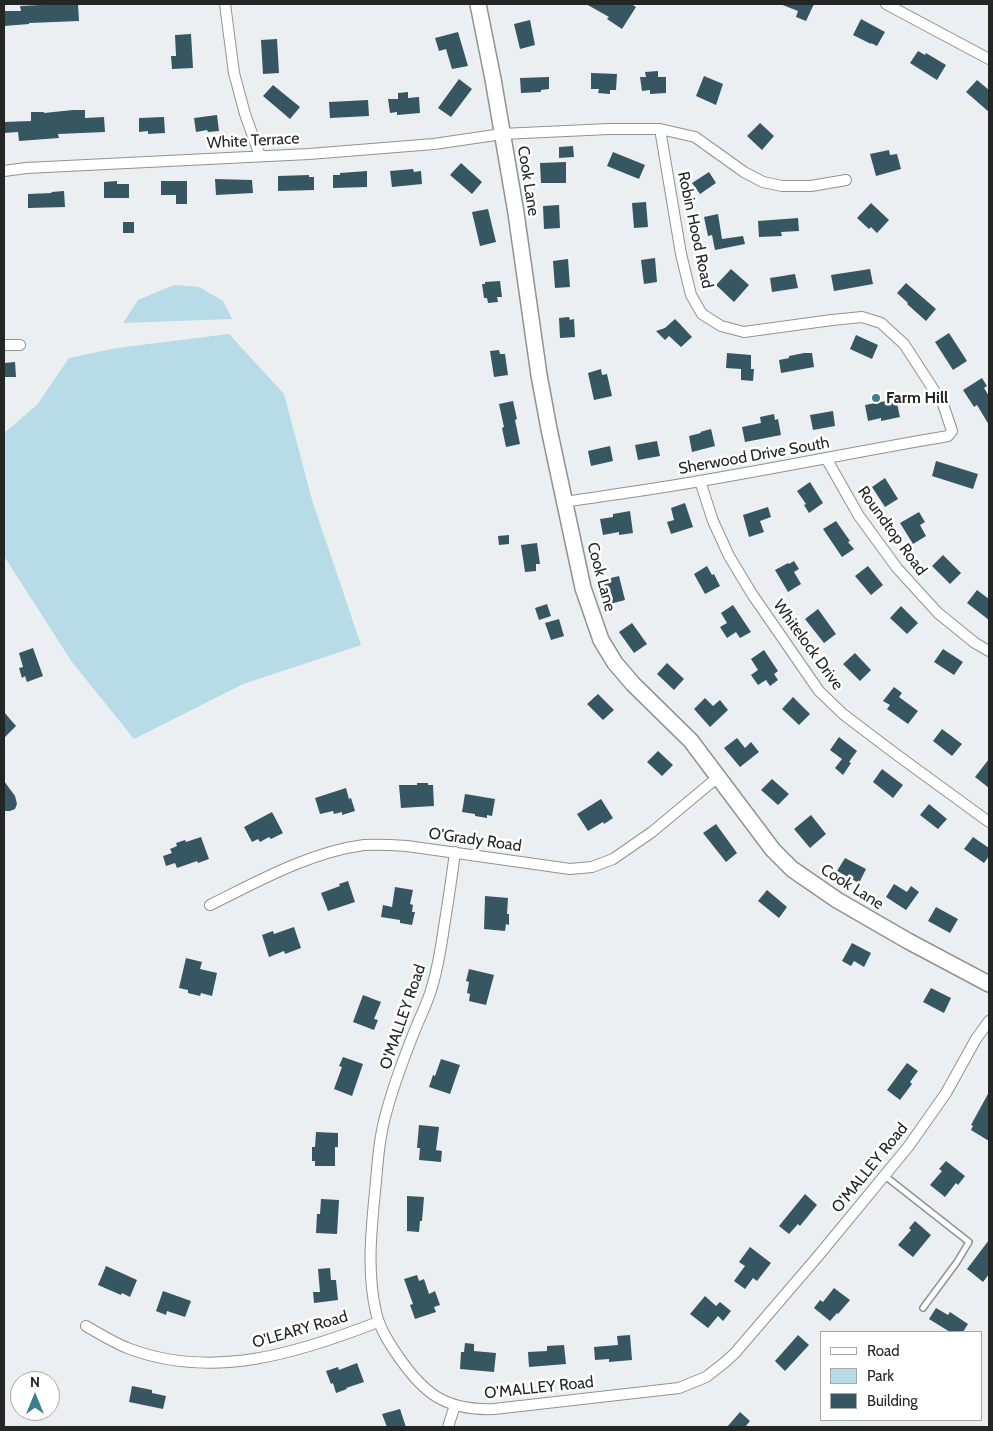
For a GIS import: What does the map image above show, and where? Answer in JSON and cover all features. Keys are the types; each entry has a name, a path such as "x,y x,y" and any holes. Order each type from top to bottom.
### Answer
{"street":[{"path":"226,4 234,73 245,114 260,156"},
{"name":"Cook Lane","path":"478,4 516,213 544,402 583,588 601,640 621,670 691,741 773,850 792,869 814,886 837,900 908,941 989,984"},
{"path":"886,4 989,59"},
{"name":"White Terrace","path":"4,171 26,168 260,156 434,144 502,134 609,129 660,129 696,137 744,172 763,182 782,186 811,186 846,180"},
{"name":"Robin Hood Road","path":"660,129 681,254 691,295 702,314 721,326 744,332 862,317 881,323 904,344 943,404 952,431 948,436"},
{"path":"4,345 20,344"},
{"name":"Sherwood Drive South","path":"564,502 700,481 948,436"},
{"name":"Roundtop Road","path":"826,458 858,516 897,568 938,613 975,643 989,651"},
{"name":"Whitelock Drive","path":"700,481 713,521 729,556 752,594 819,691 850,719 989,822"},
{"name":"O'Grady Road","path":"210,905 296,864 343,850 364,846 392,844 570,869 585,869 613,859 652,832 718,777"},
{"name":"O'MALLEY Road","path":"455,852 442,944 435,975 387,1109 380,1145 372,1223 371,1259 374,1302 378,1322 413,1378 430,1393 454,1405 480,1410 508,1408 678,1388 716,1370 735,1353 820,1255 908,1147 946,1093 976,1039 989,1021"},
{"name":"O'LEARY Road","path":"86,1326 129,1349 167,1359 205,1363 240,1362 283,1353 378,1322"},
{"path":"448,1427 454,1405"}],"lane":[{"path":"885,1175 969,1242 957,1262 923,1308"}],"green space":[{"path":"174,285 199,287 223,301 232,319 123,323 138,300"},
{"path":"229,334 284,394 312,500 361,645 243,684 134,739 72,662 4,556 4,433 37,405 69,358 117,348"}],"building":[{"path":"78,4 79,21 4,26 4,11 21,11 20,6"},
{"path":"586,4 631,4 636,7 622,29 607,19 609,17"},
{"path":"780,4 814,4 806,21 796,17 798,11"},
{"path":"861,19 885,32 877,46 853,35"},
{"path":"530,20 535,45 520,49 514,24"},
{"path":"458,32 468,66 452,69 446,49 439,51 435,38"},
{"path":"191,34 193,68 172,69 171,56 176,56 175,35"},
{"path":"277,39 279,73 263,74 261,40"},
{"path":"918,51 925,55 926,53 946,65 937,80 910,63"},
{"path":"658,71 658,77 666,77 666,93 650,94 650,90 642,91 640,77 646,77 645,72"},
{"path":"591,73 617,74 616,90 610,90 610,94 598,93 599,89 591,89"},
{"path":"704,76 723,84 716,105 696,96"},
{"path":"549,77 549,89 541,90 541,92 521,93 520,78"},
{"path":"459,79 472,89 451,117 438,108"},
{"path":"977,80 989,90 989,112 966,92"},
{"path":"273,85 300,107 290,119 263,96"},
{"path":"408,92 408,98 419,97 420,113 397,115 397,112 390,113 388,99 398,99 398,93"},
{"path":"368,100 369,116 330,118 329,102"},
{"path":"85,110 85,118 104,117 105,132 58,134 59,138 19,141 18,132 4,133 4,122 31,121 31,112 44,113"},
{"path":"217,115 219,131 208,132 207,130 196,132 194,118"},
{"path":"164,117 165,133 148,134 148,131 139,132 139,118"},
{"path":"760,123 774,136 762,150 747,136"},
{"path":"573,146 574,157 559,158 559,147"},
{"path":"889,150 890,155 897,154 901,169 876,176 870,154"},
{"path":"613,152 645,165 639,179 607,166"},
{"path":"566,162 566,183 541,183 540,163"},
{"path":"461,163 482,182 472,194 450,175"},
{"path":"413,169 414,172 421,171 422,184 392,187 390,171"},
{"path":"367,171 367,187 333,188 333,175"},
{"path":"709,172 716,183 700,194 692,183"},
{"path":"309,175 309,177 314,177 314,190 278,191 278,176"},
{"path":"215,179 252,180 253,193 216,195"},
{"path":"117,181 117,184 129,184 129,198 104,198 104,182"},
{"path":"161,181 187,181 187,204 176,204 176,195 161,195"},
{"path":"64,191 65,207 28,208 28,194"},
{"path":"646,202 648,227 634,228 632,203"},
{"path":"871,203 889,220 877,233 871,227 869,229 857,218"},
{"path":"559,205 560,228 544,229 543,206"},
{"path":"488,209 496,242 480,246 472,212"},
{"path":"718,214 722,239 743,236 745,244 715,250 712,235 708,236 704,217"},
{"path":"798,218 799,231 781,232 782,236 759,237 758,221"},
{"path":"123,222 134,222 134,233 123,233"},
{"path":"655,258 657,282 644,284 641,260"},
{"path":"568,259 570,287 555,288 553,261"},
{"path":"731,269 749,285 734,302 716,285"},
{"path":"870,269 873,284 834,291 831,275"},
{"path":"795,274 798,288 772,292 770,278"},
{"path":"500,281 502,297 497,297 498,302 488,303 487,298 484,298 482,284"},
{"path":"906,283 936,309 926,321 897,293"},
{"path":"569,317 570,320 574,319 575,337 560,338 559,318"},
{"path":"675,319 692,337 681,347 669,336 665,340 656,331 665,328"},
{"path":"949,333 967,361 953,370 935,342"},
{"path":"856,335 878,345 872,359 850,349"},
{"path":"499,350 500,354 505,354 508,375 494,377 490,351"},
{"path":"727,353 751,355 751,369 754,369 753,381 741,380 741,369 726,368"},
{"path":"804,353 812,353 814,367 781,373 779,360"},
{"path":"15,362 16,377 5,377 4,363"},
{"path":"601,369 602,375 607,374 612,396 594,400 588,373"},
{"path":"982,378 987,386 984,388 989,396 989,425 977,405 974,407 963,390"},
{"path":"896,399 900,417 881,421 881,418 868,421 865,405"},
{"path":"513,401 520,444 506,447 499,404"},
{"path":"833,411 835,426 813,430 810,415"},
{"path":"774,414 775,420 778,419 781,435 745,442 742,427 761,423 760,417"},
{"path":"711,429 715,446 692,452 689,436"},
{"path":"657,441 660,456 638,460 635,445"},
{"path":"610,446 613,461 591,466 588,451"},
{"path":"936,461 978,474 973,489 932,476"},
{"path":"885,478 898,499 885,507 872,487"},
{"path":"810,482 823,503 809,513 804,505 806,504 797,491"},
{"path":"685,503 693,527 671,534 667,522 674,520 671,508"},
{"path":"768,507 771,517 760,521 764,532 749,537 743,515"},
{"path":"630,511 633,533 619,535 619,532 603,535 600,519"},
{"path":"919,512 925,522 920,525 926,536 913,544 900,523"},
{"path":"836,521 854,549 842,557 823,529"},
{"path":"509,535 509,544 499,545 498,536"},
{"path":"537,543 540,564 536,564 536,571 525,572 521,545"},
{"path":"943,555 961,573 950,584 932,566"},
{"path":"794,561 799,569 794,572 801,584 788,592 775,570"},
{"path":"707,566 712,575 714,574 720,586 705,594 694,574"},
{"path":"868,566 883,585 871,595 855,576"},
{"path":"619,576 625,600 610,604 603,580"},
{"path":"977,590 989,599 989,620 967,603"},
{"path":"547,604 551,616 539,620 535,608"},
{"path":"733,605 751,632 740,638 736,632 727,638 720,627 727,623 721,613"},
{"path":"901,606 918,623 907,634 890,618"},
{"path":"818,609 836,634 824,643 805,619"},
{"path":"559,619 564,636 551,640 545,623"},
{"path":"632,623 647,644 634,653 619,632"},
{"path":"33,648 43,676 27,682 25,676 22,678 19,668 23,667 19,653"},
{"path":"943,649 963,662 954,675 934,662"},
{"path":"764,650 778,671 774,674 778,680 770,686 766,680 758,685 751,675 758,670 751,659"},
{"path":"855,653 871,670 860,681 843,664"},
{"path":"667,663 684,679 674,690 657,674"},
{"path":"894,687 902,693 899,697 918,711 908,724 887,709 890,705 883,701"},
{"path":"598,694 614,710 603,720 587,704"},
{"path":"793,697 810,714 799,725 782,709"},
{"path":"705,698 713,706 720,700 728,710 710,727 694,709"},
{"path":"4,712 16,726 4,738"},
{"path":"942,729 962,744 952,756 933,741"},
{"path":"839,737 857,751 843,775 835,768 842,759 830,750"},
{"path":"737,738 745,748 751,742 759,752 740,767 724,748"},
{"path":"658,751 673,765 662,776 647,762"},
{"path":"989,759 989,788 975,777"},
{"path":"882,769 903,785 893,798 873,782"},
{"path":"772,779 789,794 778,805 761,790"},
{"path":"4,781 15,796 17,804 15,809 10,811 4,811"},
{"path":"417,783 433,785 434,806 401,808 399,785 417,785"},
{"path":"346,788 355,811 342,815 342,812 334,814 333,811 320,814 315,798"},
{"path":"465,794 495,799 492,816 487,815 487,818 462,812"},
{"path":"601,799 613,818 588,831 577,814"},
{"path":"929,804 947,819 938,829 920,815"},
{"path":"272,812 283,833 271,839 269,837 260,842 258,839 252,842 244,827"},
{"path":"811,815 826,834 810,848 794,829"},
{"path":"716,824 737,853 726,862 703,833"},
{"path":"201,837 209,859 177,868 175,863 166,866 163,856 172,853 170,849 177,846 176,843"},
{"path":"973,837 989,848 989,856 984,863 964,849"},
{"path":"845,858 866,869 859,883 837,871"},
{"path":"348,881 355,902 328,911 321,893"},
{"path":"894,884 907,892 911,886 919,892 906,910 886,897"},
{"path":"395,887 413,890 410,904 413,905 412,912 415,912 412,925 400,923 400,920 381,917 383,905 392,907"},
{"path":"767,890 787,907 779,918 758,901"},
{"path":"485,896 508,898 507,914 509,914 509,925 506,924 505,931 484,929"},
{"path":"936,907 958,919 950,933 928,921"},
{"path":"294,927 301,948 285,954 284,951 269,957 262,935 273,931 274,934"},
{"path":"852,943 871,953 864,967 854,961 851,966 842,961"},
{"path":"186,958 202,962 200,969 217,973 212,996 201,993 200,996 179,988"},
{"path":"469,969 494,975 486,1005 469,1001 470,994 467,993 469,982 466,981"},
{"path":"931,988 951,998 944,1013 923,1002"},
{"path":"363,995 381,1002 374,1019 378,1020 374,1030 353,1022"},
{"path":"343,1057 363,1064 352,1096 334,1089 342,1067 339,1066"},
{"path":"441,1059 460,1065 450,1094 429,1087"},
{"path":"907,1063 918,1071 910,1082 912,1084 900,1100 887,1090"},
{"path":"989,1092 989,1141 971,1130 973,1126 971,1125"},
{"path":"419,1125 439,1127 436,1150 442,1151 441,1162 419,1160 420,1148 417,1148"},
{"path":"316,1132 338,1133 338,1147 335,1147 335,1166 315,1166 315,1161 312,1161 312,1147 315,1147"},
{"path":"946,1161 965,1176 958,1185 956,1183 945,1197 930,1185 942,1171 939,1169"},
{"path":"805,1194 817,1205 800,1226 798,1224 789,1234 779,1226"},
{"path":"407,1196 424,1197 419,1232 407,1231"},
{"path":"321,1199 339,1200 337,1234 316,1233 317,1214 320,1214"},
{"path":"915,1221 931,1235 913,1257 898,1245 911,1230 909,1228"},
{"path":"989,1240 989,1274 983,1282 967,1269"},
{"path":"750,1247 771,1263 757,1281 753,1278 745,1289 734,1281 745,1266 739,1262"},
{"path":"106,1266 137,1280 130,1297 98,1285"},
{"path":"330,1268 331,1280 336,1280 338,1300 314,1303 313,1292 320,1292 318,1269"},
{"path":"417,1275 419,1281 424,1279 429,1294 435,1291 440,1305 434,1307 436,1312 415,1319 410,1305 413,1304 404,1279"},
{"path":"834,1288 850,1300 830,1321 814,1308 820,1300 823,1302"},
{"path":"163,1291 191,1301 185,1317 167,1311 166,1315 156,1311"},
{"path":"705,1296 716,1306 720,1302 731,1311 723,1321 718,1316 708,1328 690,1314"},
{"path":"936,1308 948,1315 950,1312 968,1324 964,1331 948,1331 929,1319"},
{"path":"630,1335 632,1360 609,1362 609,1359 595,1360 594,1347 618,1345 617,1336"},
{"path":"798,1335 809,1345 785,1371 775,1361"},
{"path":"465,1343 474,1344 474,1351 496,1353 494,1372 460,1369 461,1352 464,1352"},
{"path":"564,1345 566,1364 529,1367 528,1352 547,1351 547,1346"},
{"path":"357,1363 364,1382 336,1393 326,1371 338,1367 339,1370"},
{"path":"132,1386 152,1390 152,1393 166,1396 163,1409 129,1402"},
{"path":"400,1409 406,1427 387,1427 382,1414"},
{"path":"740,1412 750,1421 745,1427 727,1427"}],"place":[{"name":"Farm Hill","path":"876,398"}]}
